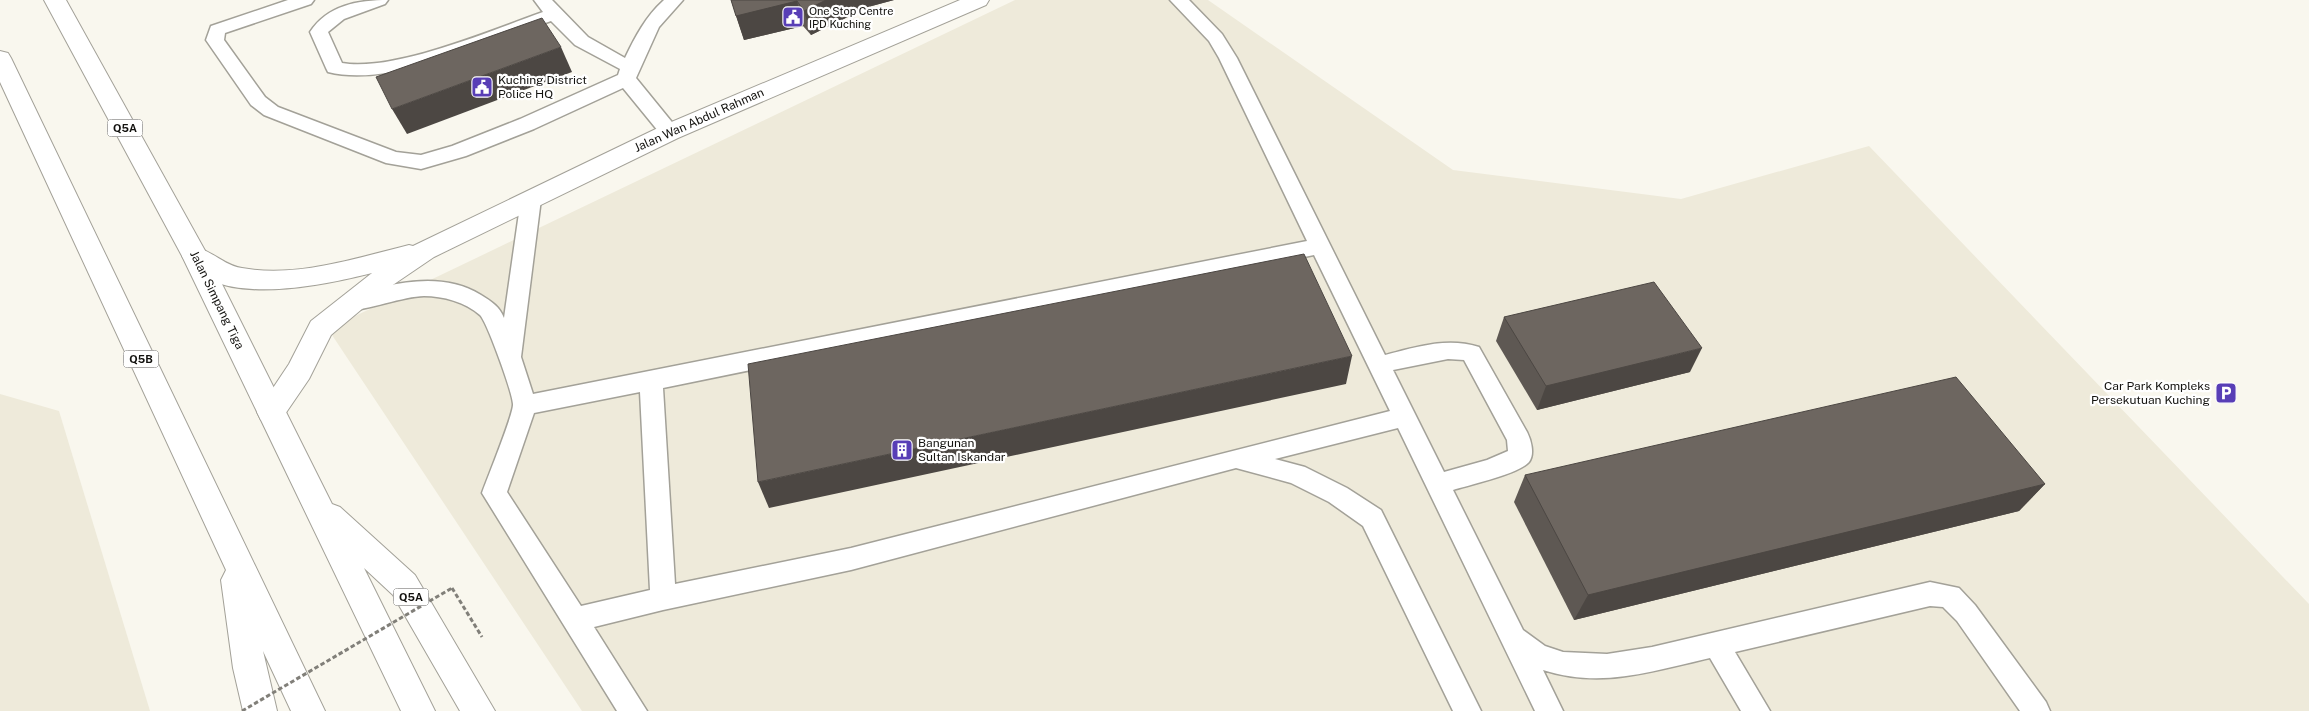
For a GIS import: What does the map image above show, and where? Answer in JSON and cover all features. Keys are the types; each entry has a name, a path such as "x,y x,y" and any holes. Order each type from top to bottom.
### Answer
{"main road":[{"name":"Jalan Simpang Tiga","path":"55,0 195,256 418,711"},
{"name":"Jalan Wan Abdul Rahman","path":"425,250 670,132 978,0"},
{"name":"Q5B","path":"0,58 308,711"},
{"path":"195,256 220,273 259,279 318,276 425,250"},
{"path":"271,412 299,371 321,328 349,304 425,250"},
{"name":"Q5A","path":"317,505 404,585 478,711"},
{"name":"Q5B","path":"233,554 249,668 260,711"}],"lane":[{"path":"305,0 217,30 215,40 258,101 271,111 393,158 421,162 459,151 527,124 629,73 642,40 666,6 674,0"},
{"path":"379,0 340,14 326,22 319,32 336,68 344,72 364,72 395,66 549,7 586,47 629,73 670,132"},
{"path":"1179,0 1216,38 1228,58 1549,711"},
{"path":"510,358 531,199"},
{"path":"525,404 651,381 1320,246"},
{"path":"349,304 376,296 423,288 462,292 490,311 510,358 525,404 494,493 633,711"},
{"path":"1378,365 1440,350 1458,350 1471,353 1519,440 1520,456 1492,469 1437,484"},
{"path":"651,381 663,598"},
{"path":"574,620 663,598 851,559 1234,459 1404,417"},
{"path":"1234,459 1296,474 1338,495 1372,518 1467,711"},
{"path":"1513,639 1542,658 1573,668 1602,668 1716,644 1930,594 1950,596 1966,613 2036,711"},
{"path":"1716,644 1756,711"}],"path":[{"path":"242,711 452,588 482,637"}],"shaded area":[{"path":"1015,0 1208,0 1453,170 1681,199 1869,146 2309,604 2309,711 582,711 328,329"},
{"path":"0,394 59,411 150,711 0,711"}],"building":[{"path":"731,0 826,0 804,11 797,1 736,16"},
{"path":"542,18 561,47 392,109 376,77"},
{"name":"Bangunan Sultan Iskandar","path":"1304,254 1352,356 758,482 748,364"},
{"path":"1654,282 1702,348 1546,386 1504,317"},
{"path":"1956,377 2045,484 1588,595 1525,475"}],"place":[{"name":"One Stop Centre IPD Kuching","path":"793,17"},
{"name":"Kuching District Police HQ","path":"482,87"},
{"name":"Car Park Kompleks Persekutuan Kuching","path":"2226,393"},
{"name":"Bangunan Sultan Iskandar","path":"902,450"}]}
